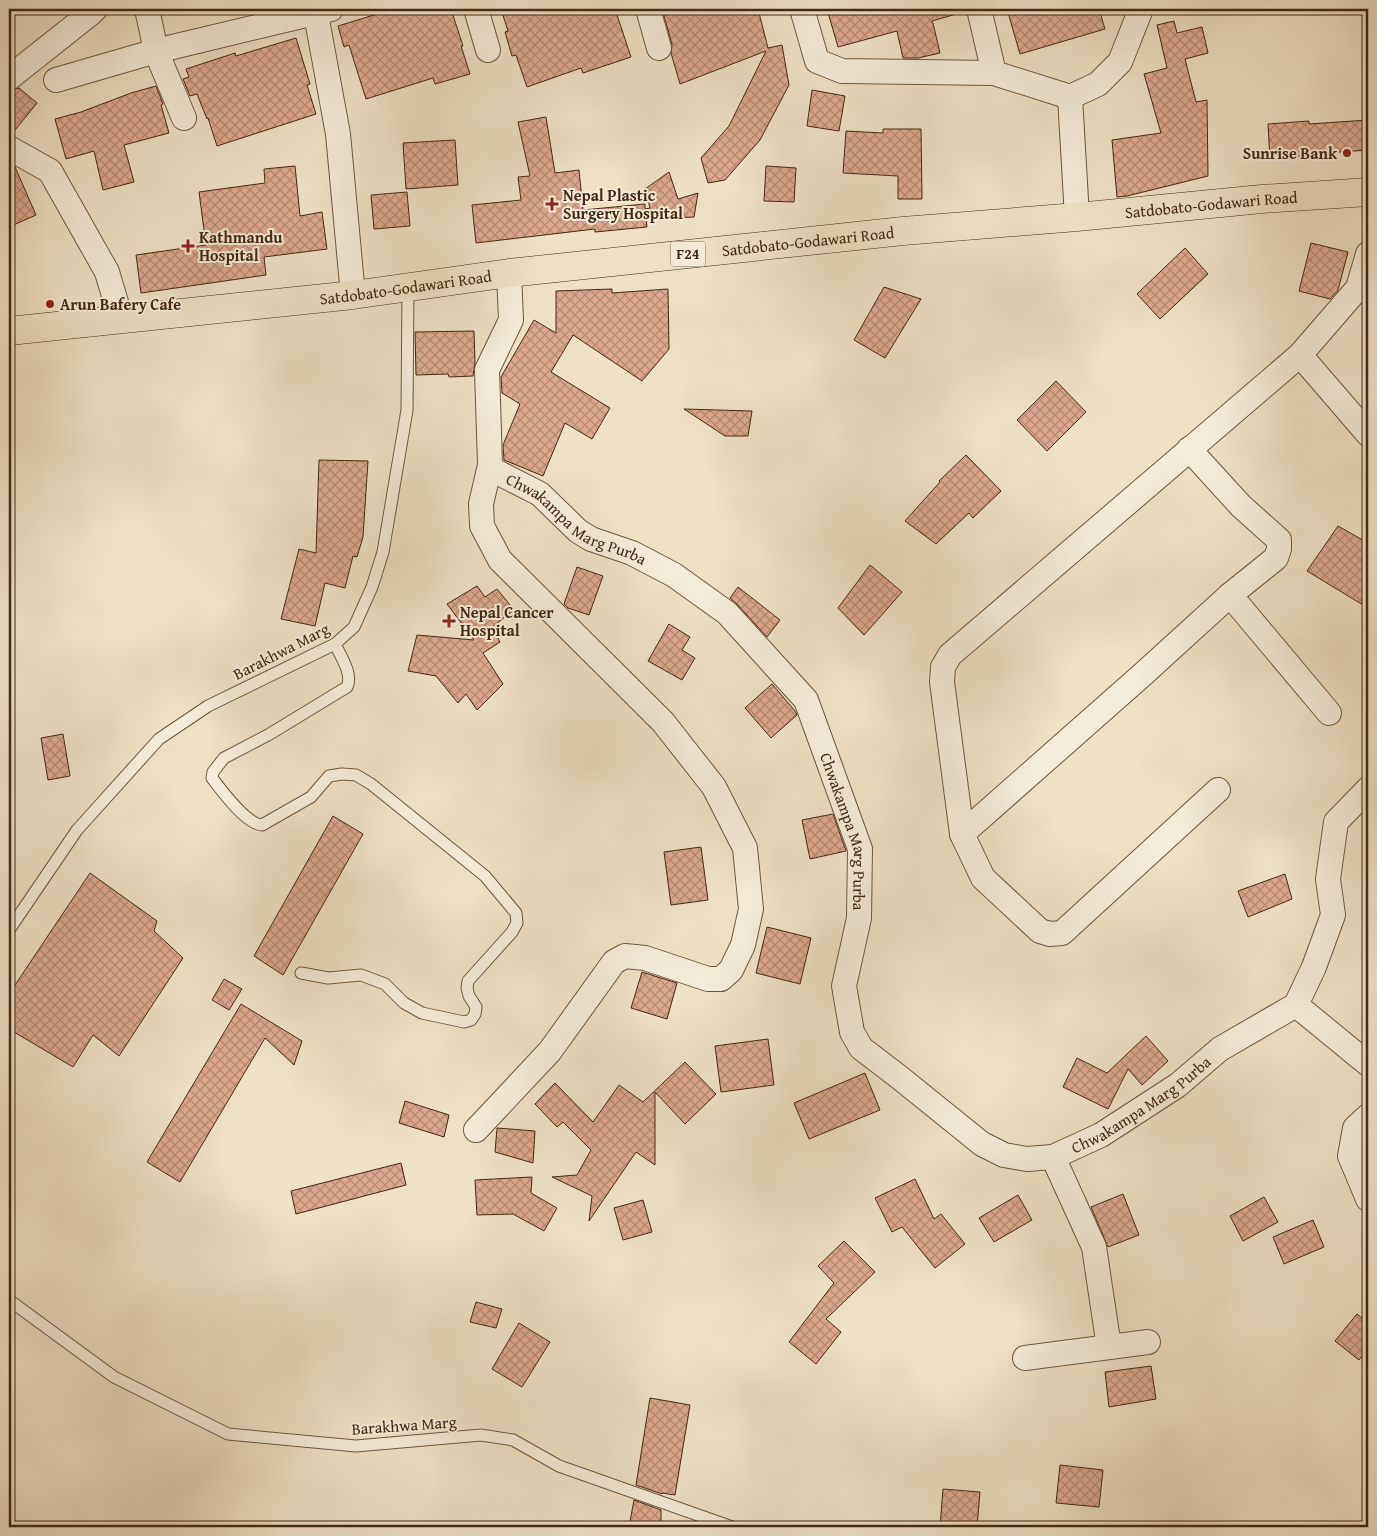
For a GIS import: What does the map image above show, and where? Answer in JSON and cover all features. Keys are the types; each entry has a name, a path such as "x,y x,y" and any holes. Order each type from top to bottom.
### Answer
{"main road":[{"name":"Satdobato-Godawari Road","path":"9,331 354,295 509,273 903,231 1262,199 1368,192"}],"street":[{"path":"9,78 95,9"},
{"path":"147,9 156,51 184,118"},
{"path":"476,9 488,50"},
{"path":"648,9 659,48"},
{"path":"802,9 816,61 842,71 994,74 1070,96 1098,84 1120,62 1141,9"},
{"path":"979,9 994,74"},
{"path":"56,80 156,51 321,10 338,134 354,295"},
{"path":"1070,96 1076,217"},
{"path":"9,148 50,171 107,272 121,319"},
{"path":"1218,790 1062,933 1050,934 1040,931 983,878 962,834 942,682 943,667 950,655 1300,355 1358,288 1368,254"},
{"name":"Chwakampa Marg Purba","path":"509,273 511,320 487,370 490,465 495,471 540,494 578,531 591,539 632,553 674,575 727,613 806,700 860,849 859,918 844,986 852,1032 861,1048 982,1144 1004,1155 1027,1159 1053,1158 1101,1135 1178,1085 1220,1049 1296,1005"},
{"path":"1300,355 1368,434"},
{"path":"962,834 1230,595 1276,558 1279,540 1240,506 1189,449"},
{"path":"476,1130 550,1051 614,962 625,956 645,958 708,979 721,979 731,970 743,945 750,909 745,848 714,787 663,722 500,560 482,526 481,504 490,465"},
{"path":"1230,595 1329,713"},
{"path":"1368,789 1336,822 1328,879 1333,916 1314,967 1296,1005 1368,1064"},
{"path":"1368,1116 1355,1128 1350,1156 1368,1199"},
{"path":"1053,1158 1094,1247 1109,1347"},
{"path":"1025,1358 1148,1342"}],"lane":[{"name":"Barakhwa Marg","path":"9,930 77,830 159,739 208,706 335,644 354,627 372,587 383,552 407,410 408,288"},
{"path":"301,973 328,978 361,974 385,984 404,1003 422,1013 464,1022 471,1020 475,1014 476,1007 469,996 468,981 512,932 517,923 516,914 485,876 378,790 356,775 342,774 329,776 311,797 262,825 254,822 227,798 212,778 213,772 224,758 268,735 347,687 349,682 348,673 335,644"},
{"name":"Barakhwa Marg","path":"9,1300 114,1377 228,1434 356,1446 481,1435 513,1440 559,1466 732,1527"}],"building":[{"path":"408,9 451,9 470,74 435,84 433,78 366,99 349,45 344,47 338,26 387,11 388,15"},
{"path":"501,9 615,9 631,57 583,73 581,68 527,87 516,55 512,56 505,32 508,31"},
{"path":"662,9 758,9 768,48 782,45 789,85 760,140 725,180 708,183 701,158 729,126 766,51 680,84 671,53 672,44"},
{"path":"827,9 952,9 953,15 932,21 940,53 918,58 903,58 897,31 838,47"},
{"path":"1007,9 1099,9 1105,29 1020,54"},
{"path":"1174,21 1177,33 1202,27 1208,53 1185,59 1196,102 1207,100 1208,176 1117,197 1112,140 1161,133 1144,74 1167,68 1157,25"},
{"path":"296,38 310,84 307,85 316,114 217,146 208,118 197,94 190,96 183,79 189,77 186,69 235,53 236,56"},
{"path":"156,86 163,104 161,105 169,133 124,145 134,182 103,190 94,151 66,159 55,119"},
{"path":"19,88 37,103 11,135 9,134 9,91"},
{"path":"812,90 845,96 839,131 807,126"},
{"path":"546,117 555,173 579,170 583,210 645,204 645,209 650,208 645,189 669,172 678,199 698,193 694,217 646,219 647,227 595,232 595,229 476,243 472,205 521,200 518,177 530,176 518,122"},
{"path":"1368,120 1368,150 1270,159 1268,124 1309,121 1309,124"},
{"path":"883,129 921,129 922,199 898,199 898,176 843,173 846,131 883,133"},
{"path":"455,140 458,185 406,189 403,143"},
{"path":"9,164 15,167 36,215 9,227"},
{"name":"Kathmandu Hospital","path":"295,166 300,216 322,212 327,249 264,257 266,275 141,293 136,255 206,245 199,192 265,183 264,169"},
{"path":"766,166 796,168 794,202 764,201"},
{"path":"407,192 410,226 374,229 371,195"},
{"path":"1311,243 1348,252 1338,290 1330,299 1299,291"},
{"path":"1185,248 1208,274 1160,319 1137,294"},
{"path":"884,287 921,299 885,358 854,340"},
{"path":"612,289 612,293 668,289 669,349 642,381 573,335 551,372 610,408 592,439 565,423 543,476 504,460 503,445 520,404 502,393 501,377 534,320 556,333 556,291"},
{"path":"474,331 475,363 473,376 449,377 448,374 416,375 415,332"},
{"path":"1056,381 1086,412 1047,451 1017,420"},
{"path":"684,409 752,411 748,436 725,436"},
{"path":"966,455 1001,491 973,518 969,513 936,544 905,521 939,481"},
{"path":"319,460 368,461 363,537 357,557 353,556 345,588 325,583 315,626 281,619 299,549 316,553"},
{"path":"1338,526 1368,543 1368,608 1307,571"},
{"path":"870,565 902,592 864,635 838,608"},
{"path":"577,567 603,576 589,615 568,608 564,604"},
{"path":"477,586 485,597 497,589 514,610 492,627 500,642 483,653 503,684 477,710 466,694 458,703 436,676 408,671 417,635 474,640 447,604"},
{"path":"738,587 780,620 767,637 730,598"},
{"path":"669,624 690,637 682,650 695,658 682,680 648,661"},
{"path":"772,684 797,715 771,738 745,708"},
{"path":"63,734 70,776 48,780 41,738"},
{"path":"833,814 846,851 810,859 802,820"},
{"path":"333,816 363,834 283,975 254,956"},
{"path":"701,847 708,900 671,905 664,852"},
{"path":"90,873 157,921 154,931 183,958 119,1056 93,1035 73,1067 9,1029 9,994"},
{"path":"1285,874 1292,899 1248,917 1238,891"},
{"path":"767,927 811,938 800,984 756,973"},
{"path":"642,972 677,983 667,1019 631,1008"},
{"path":"224,979 242,989 229,1010 212,1000"},
{"path":"241,1004 302,1041 294,1065 265,1038 180,1182 147,1162"},
{"path":"1146,1036 1168,1061 1142,1085 1128,1069 1108,1109 1063,1087 1077,1058 1107,1073"},
{"path":"768,1039 774,1085 721,1092 715,1046"},
{"path":"685,1062 716,1094 685,1124 655,1092 655,1165 636,1152 589,1221 592,1196 552,1177 577,1175 591,1150 563,1122 557,1127 535,1104 555,1083 593,1122 619,1085 643,1102"},
{"path":"865,1073 880,1110 809,1139 794,1103"},
{"path":"405,1101 449,1115 444,1137 399,1123"},
{"path":"497,1128 535,1131 533,1163 495,1152"},
{"path":"401,1163 406,1185 296,1214 291,1191"},
{"path":"532,1177 531,1193 557,1208 544,1231 513,1214 477,1215 475,1180"},
{"path":"915,1179 934,1219 941,1214 965,1244 935,1268 902,1227 892,1232 875,1198"},
{"path":"1123,1194 1139,1235 1108,1247 1091,1207"},
{"path":"1018,1195 1032,1220 994,1242 979,1218"},
{"path":"1264,1197 1278,1222 1243,1241 1230,1216"},
{"path":"643,1200 652,1232 623,1240 614,1208"},
{"path":"1313,1220 1324,1247 1284,1264 1273,1237"},
{"path":"844,1241 875,1272 826,1319 841,1332 816,1364 789,1342 834,1283 818,1266"},
{"path":"476,1302 502,1309 496,1328 470,1322"},
{"path":"1357,1314 1368,1323 1368,1348 1359,1360 1335,1341"},
{"path":"519,1323 550,1342 522,1387 492,1369"},
{"path":"1151,1366 1156,1399 1109,1407 1105,1372"},
{"path":"650,1398 690,1405 675,1495 662,1494 636,1485"},
{"path":"1060,1465 1103,1470 1099,1507 1056,1503"},
{"path":"943,1489 980,1492 977,1527 940,1527"},
{"path":"634,1500 661,1510 661,1527 629,1527"}],"place":[{"name":"Sunrise Bank","path":"1347,153"},
{"name":"Nepal Plastic Surgery Hospital","path":"552,204"},
{"name":"Kathmandu Hospital","path":"188,246"},
{"name":"Arun Bafery Cafe","path":"50,304"},
{"name":"Nepal Cancer Hospital","path":"449,621"}]}
